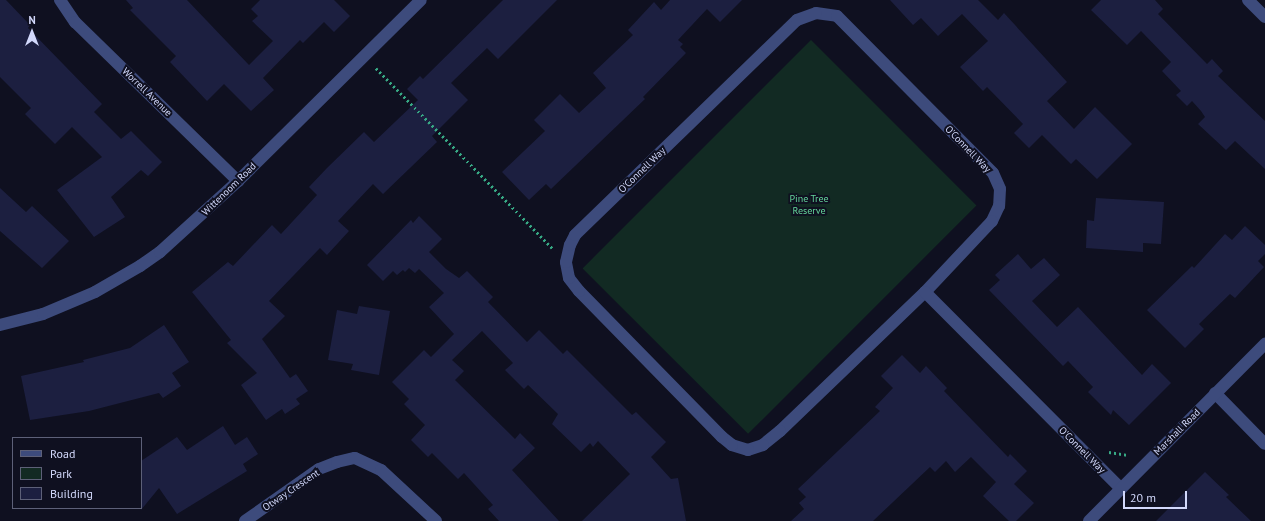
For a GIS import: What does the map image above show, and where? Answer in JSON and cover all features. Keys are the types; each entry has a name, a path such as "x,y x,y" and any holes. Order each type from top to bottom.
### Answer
{"street":[{"name":"Worrell Avenue","path":"60,0 75,22 238,181"},
{"name":"Wittenoom Road","path":"0,325 69,303 94,292 140,266 191,226 422,0"},
{"path":"1248,0 1265,17"},
{"name":"O'Connell Way","path":"816,13 837,16 993,173 1000,189 999,206 992,221 925,292 780,431 763,445 748,450 732,445 722,437 579,291 569,278 566,262 570,245 575,235 797,20 816,13"},
{"name":"O'Connell Way","path":"925,292 1120,488"},
{"name":"Marshall Road","path":"1089,521 1120,488 1265,344"},
{"path":"1215,393 1265,444"},
{"name":"Otway Crescent","path":"244,521 319,469 337,462 355,458 381,470 436,521"}],"path":[{"path":"365,56 566,262"}],"green space":[{"name":"Pine Tree Reserve","path":"811,40 976,205 748,434 583,268"}],"building":[{"path":"0,0 6,0 30,25 28,28 102,104 94,112 121,139 131,131 162,162 148,176 141,170 111,197 125,217 94,237 57,190 102,157 72,127 55,144 25,114 31,108 0,77"},
{"path":"126,0 187,0 249,65 273,41 252,21 258,16 251,9 260,0 334,0 350,16 334,32 324,22 303,43 300,40 263,78 274,90 251,111 224,84 207,101 170,62 176,56 130,10 133,8"},
{"path":"503,0 557,0 498,59 487,48 451,83 468,100 432,136 437,142 383,194 373,184 338,221 349,231 327,255 320,248 269,301 285,316 262,339 290,378 296,374 308,391 296,399 300,404 285,414 282,409 266,420 241,385 257,373 227,343 231,340 192,292 228,262 233,266 272,225 281,234 317,195 309,187 327,168 364,132 374,142 418,100 407,89 420,76 423,79"},
{"path":"670,0 742,0 720,22 707,9 678,40 683,44 680,47 686,53 643,97 645,99 551,189 546,184 529,200 502,172 545,131 534,120 560,94 579,113 606,88 593,73 633,35 628,30 654,2 661,10"},
{"path":"890,0 978,0 998,20 1004,13 1067,82 1047,101 1074,129 1095,107 1132,144 1097,179 1076,159 1071,164 1042,135 1029,148 1014,133 1023,124 987,87 983,91 960,67 988,41 962,14 938,36 921,18 913,25"},
{"path":"1101,0 1155,0 1163,9 1158,14 1207,64 1212,59 1223,71 1218,76 1265,121 1265,169 1235,141 1226,150 1198,124 1205,117 1201,111 1192,101 1187,106 1176,95 1181,91 1162,71 1171,62 1141,31 1127,45 1091,10"},
{"path":"0,188 26,212 32,206 69,241 42,268 0,231"},
{"path":"1096,198 1164,202 1161,244 1143,243 1143,252 1086,248 1087,220 1094,221"},
{"path":"419,216 442,239 429,252 446,269 459,278 467,271 493,297 488,302 527,342 539,330 563,354 567,350 632,415 636,412 666,442 651,457 671,479 678,478 686,521 582,521 630,474 598,441 593,447 590,443 581,452 552,424 558,414 528,385 524,389 505,370 513,363 482,331 452,360 464,371 455,380 515,439 520,433 535,448 512,470 559,521 499,521 488,509 493,505 464,473 458,479 432,453 428,457 411,440 425,425 404,404 409,399 392,382 424,350 431,357 454,334 429,307 444,293 419,269 415,273 409,268 405,272 403,270 397,275 393,271 383,281 367,265 411,220 413,223"},
{"path":"1245,226 1265,245 1265,254 1258,261 1264,267 1235,298 1230,294 1199,324 1204,329 1185,348 1147,310 1192,266 1194,268 1225,234 1232,240"},
{"path":"1018,254 1031,269 1044,258 1060,275 1032,301 1057,327 1078,307 1142,375 1152,364 1171,383 1129,425 1113,410 1111,415 1088,392 1093,387 1068,361 1063,366 989,290 1000,280 995,275"},
{"path":"359,306 390,311 379,375 351,370 353,364 328,360 337,310 357,314"},
{"path":"164,325 189,362 172,373 181,386 163,398 159,393 89,411 30,420 21,376 84,362 83,360 130,348"},
{"path":"902,355 920,373 926,366 947,388 944,391 1008,457 1010,454 1027,471 1014,484 1034,503 1016,521 1009,521 983,496 996,482 971,457 955,472 946,461 935,472 930,467 873,521 791,521 804,509 799,503 806,497 798,489 880,411 875,407 893,388 881,376"},
{"path":"223,426 235,445 247,437 258,454 243,464 247,471 177,514 159,488 142,509 142,460 177,437 187,450"},
{"path":"1205,472 1229,495 1226,497 1251,521 1156,521"}]}
